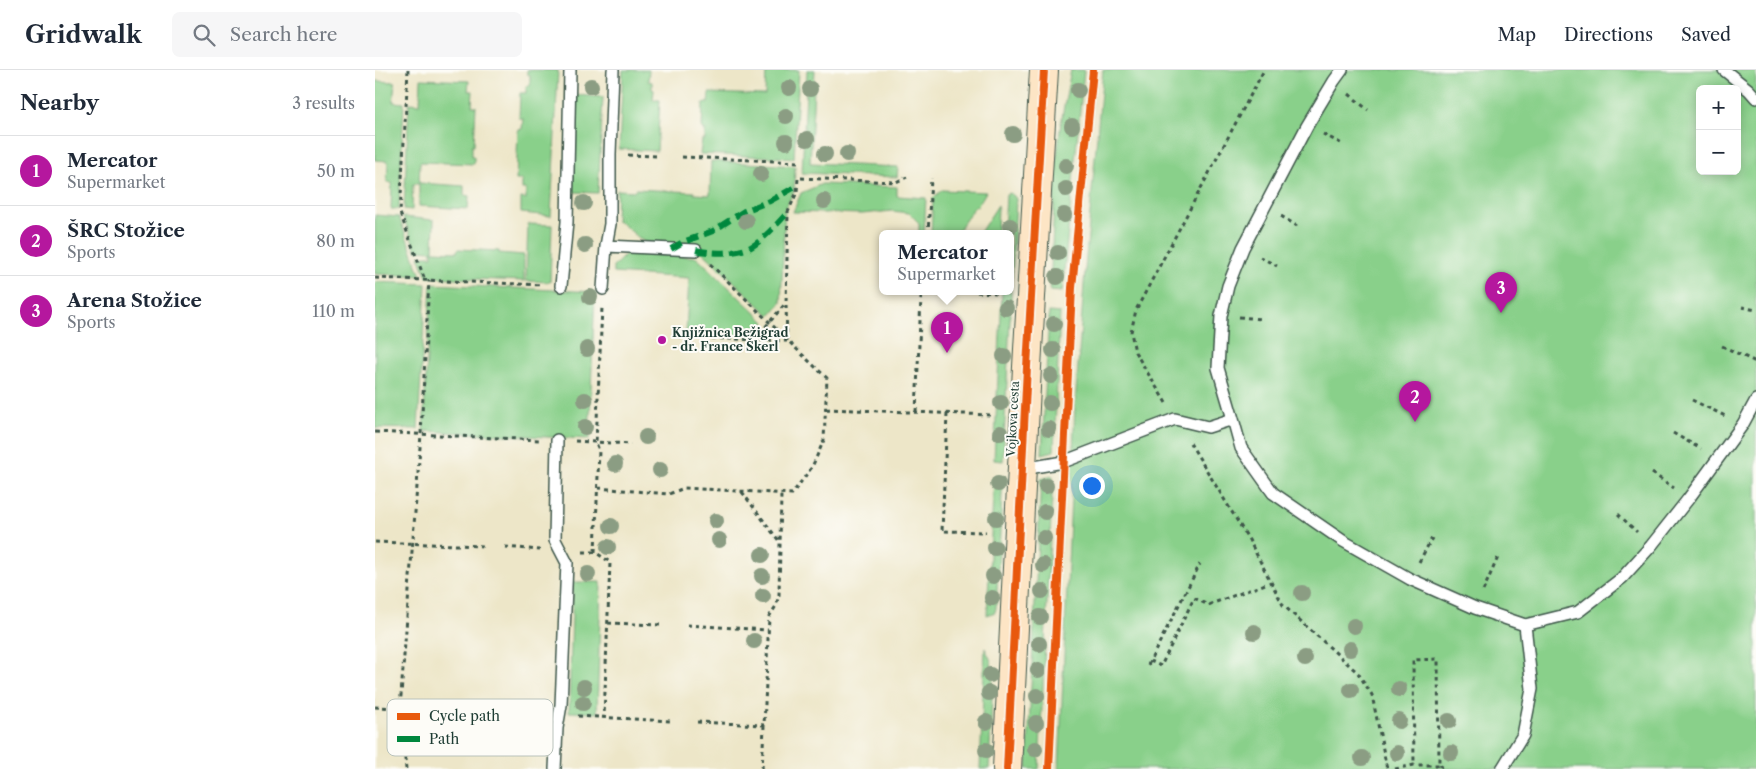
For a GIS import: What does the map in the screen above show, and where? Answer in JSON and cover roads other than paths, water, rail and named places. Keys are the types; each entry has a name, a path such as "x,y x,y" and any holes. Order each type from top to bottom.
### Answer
{"street":[{"name":"Vojkova cesta","path":"1007,769 1040,78"}],"lane":[{"path":"561,286 567,222 570,70"},
{"path":"603,289 605,246 610,224 613,70"},
{"path":"1342,70 1333,81 1307,126 1243,248 1228,286 1221,316 1218,368 1241,448 1273,493 1343,541 1409,579 1475,608 1525,625 1578,612 1621,578 1651,546 1689,498 1743,424 1756,400"},
{"path":"1724,70 1756,98"},
{"path":"605,246 696,250"},
{"path":"1022,469 1063,462 1175,419 1208,427 1233,419"},
{"path":"555,769 557,728 561,705 567,563 555,540 557,440"},
{"path":"1502,769 1523,735 1532,689 1525,625"}],"place":[{"name":"Arena Stožice","path":"1501,313"},
{"name":"Knjižnica Bežigrad - dr. France Škerl","path":"662,340"},
{"name":"Mercator","path":"947,353"},
{"name":"ŠRC Stožice","path":"1415,422"}]}
